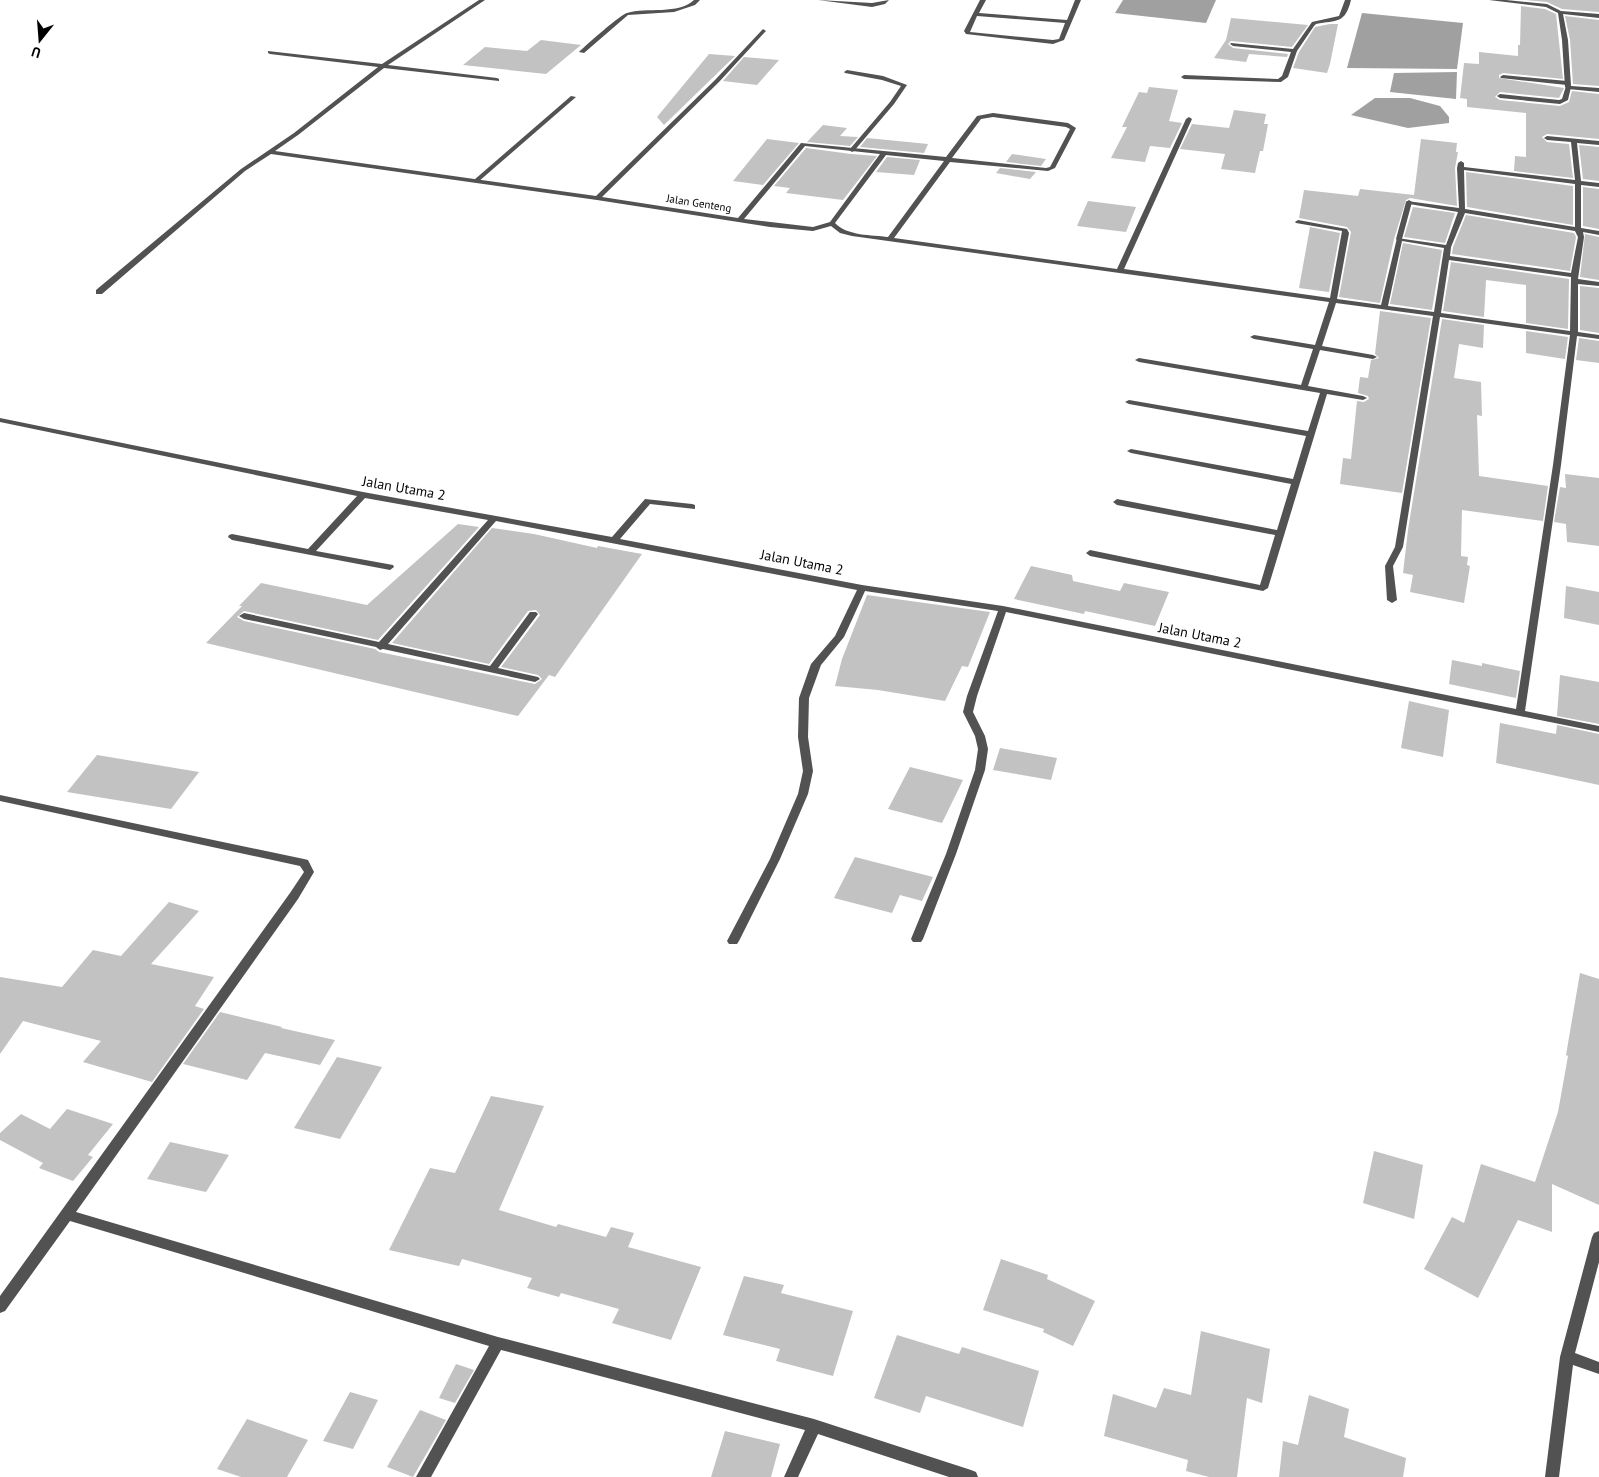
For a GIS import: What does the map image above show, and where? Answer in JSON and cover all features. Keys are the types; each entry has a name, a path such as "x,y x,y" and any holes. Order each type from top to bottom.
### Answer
{"street":[{"path":"99,292 243,170 270,152 383,66 482,0"},
{"path":"582,52 627,14 674,10 693,4 697,0"},
{"path":"821,0 872,5 883,3 886,0"},
{"path":"983,0 967,31 968,33 1053,42 1060,40 1078,0"},
{"path":"1184,77 1278,81 1284,77 1294,52 1314,23 1338,20 1345,15 1348,0"},
{"path":"1492,0 1547,6 1560,12 1599,16"},
{"path":"1500,96 1560,102 1565,100 1568,85 1564,59 1565,30 1560,12"},
{"path":"976,14 1068,22"},
{"path":"597,198 717,81 763,31"},
{"path":"1233,44 1294,52"},
{"path":"270,52 497,80"},
{"path":"847,72 884,78 904,84 892,103 852,150"},
{"path":"1503,77 1599,90"},
{"path":"476,181 573,97"},
{"path":"740,220 802,144 883,154 950,160 1049,170 1072,128 1068,125 1002,116 979,117 950,160 891,238"},
{"path":"1120,270 1190,119"},
{"path":"1547,138 1599,143"},
{"path":"1520,713 1557,465 1574,334 1574,278 1581,237 1578,229 1578,182 1574,140"},
{"name":"Jalan Genteng","path":"270,152 740,220 813,229 832,223"},
{"path":"883,154 832,223 846,233 1599,337"},
{"path":"1392,600 1389,566 1399,547 1448,246 1462,211 1461,165 1599,185"},
{"path":"1384,308 1409,202 1599,234"},
{"path":"1298,222 1339,228 1345,230 1346,233 1333,301 1304,388"},
{"path":"1399,239 1448,246"},
{"path":"1446,258 1574,278 1599,284"},
{"path":"1254,337 1373,357"},
{"path":"1139,360 1363,398"},
{"path":"1090,553 1263,588 1324,392"},
{"path":"1130,402 1311,434"},
{"name":"Jalan Utama 2","path":"0,420 364,495 614,540 862,588 1003,609 1599,729"},
{"path":"1131,451 1296,482"},
{"path":"310,552 364,495"},
{"path":"614,540 648,501 692,507"},
{"path":"1117,502 1280,533"},
{"path":"380,647 494,518"},
{"path":"232,537 390,567"},
{"path":"732,941 776,859 804,794 808,771 803,737 804,698 816,664 839,638 862,588"},
{"path":"917,939 951,854 980,770 983,749 980,736 968,712 1003,609"},
{"path":"492,670 533,614"},
{"path":"244,616 380,647 535,679"},
{"path":"0,798 293,860 304,863 309,872 0,1307"},
{"path":"67,1215 498,1343 814,1426 971,1477"},
{"path":"1552,1477 1567,1357 1599,1237"},
{"path":"423,1477 498,1343"},
{"path":"1567,1357 1599,1368"},
{"path":"791,1477 814,1426"}],"shaded area":[{"path":"1123,0 1216,0 1206,23 1115,13"},
{"path":"1362,13 1463,23 1457,69 1347,68"},
{"path":"1457,72 1456,99 1390,92 1394,73"},
{"path":"1375,98 1410,98 1440,106 1449,117 1449,123 1408,128 1351,115"}],"building":[{"path":"1525,0 1599,0 1599,12 1562,9 1547,2"},
{"path":"1521,6 1545,9 1556,14 1563,79 1503,73 1499,75 1499,78 1564,88 1559,98 1500,92 1495,97 1500,100 1560,106 1569,102 1572,91 1599,94 1599,139 1547,134 1542,137 1547,142 1569,144 1573,178 1514,171 1515,156 1526,157 1526,113 1467,107 1467,99 1460,98 1464,63 1479,64 1479,52 1518,56"},
{"path":"1565,16 1599,20 1599,86 1573,84 1570,40"},
{"path":"1231,18 1308,25 1292,47 1231,41 1228,44 1233,48 1288,54 1287,57 1249,54 1246,62 1214,58 1226,40"},
{"path":"1338,24 1327,73 1293,68 1299,52 1315,27"},
{"path":"541,40 581,45 546,74 463,65 485,47 527,51"},
{"path":"709,54 735,56 664,125 657,117"},
{"path":"744,57 779,60 757,85 723,81"},
{"path":"1149,87 1178,90 1169,121 1182,123 1170,148 1150,146 1145,162 1111,158 1127,127 1122,127 1139,92 1147,93"},
{"path":"1234,110 1266,114 1264,124 1268,124 1267,130 1263,151 1260,151 1255,173 1221,169 1225,154 1180,149 1192,124 1229,128"},
{"path":"823,125 847,128 840,136 858,137 850,146 807,142"},
{"path":"867,138 928,144 924,153 860,147"},
{"path":"767,139 799,143 763,185 733,181"},
{"path":"1421,139 1457,143 1456,152 1458,152 1455,168 1457,206 1410,198 1406,200 1394,239 1380,303 1339,297 1351,232 1347,227 1299,218 1304,190 1358,196 1360,189 1414,195"},
{"path":"1579,145 1599,147 1599,181 1583,179"},
{"path":"806,148 877,156 843,200 786,193 790,188 774,186"},
{"path":"1012,154 1046,159 1041,166 1006,162"},
{"path":"887,157 920,160 914,175 876,172"},
{"path":"1000,168 1036,172 1030,179 996,173"},
{"path":"1466,172 1573,186 1573,225 1467,207"},
{"path":"1583,187 1599,189 1599,229 1583,226"},
{"path":"1088,201 1136,207 1126,232 1077,226"},
{"path":"1413,207 1455,213 1445,243 1404,237"},
{"path":"1466,215 1574,233 1576,237 1570,271 1452,254"},
{"path":"1310,227 1340,233 1329,292 1299,288"},
{"path":"1585,234 1599,237 1599,280 1580,277"},
{"path":"1403,243 1442,250 1432,310 1390,304"},
{"path":"1451,262 1569,279 1568,329 1526,323 1526,285 1486,280 1484,317 1443,311"},
{"path":"1580,286 1599,288 1599,333 1580,330"},
{"path":"1380,311 1431,318 1402,493 1340,484 1343,458 1351,459 1357,401 1364,402 1369,399 1368,396 1358,393 1360,377 1368,378 1371,360 1379,358 1375,354"},
{"path":"1442,319 1484,325 1483,348 1459,344 1454,378 1481,382 1482,416 1477,415 1479,476 1548,486 1543,521 1462,510 1461,556 1468,557 1467,565 1470,566 1464,603 1410,592 1413,575 1403,573 1408,530"},
{"path":"1526,331 1568,337 1565,359 1526,353"},
{"path":"1579,338 1599,341 1599,363 1576,360"},
{"path":"1565,474 1599,478 1599,546 1567,542 1566,524 1554,522 1560,487 1566,488"},
{"path":"458,524 479,527 378,640 244,611 237,617 244,621 375,649 379,652 535,684 542,679 538,675 501,667 540,615 536,610 528,611 489,664 392,643 492,528 534,534 597,548 598,546 642,554 555,677 549,675 518,716 206,643 242,606 239,606 261,583 367,605"},
{"path":"1031,566 1072,575 1073,581 1120,591 1124,583 1169,592 1155,626 1085,611 1084,614 1014,599"},
{"path":"1566,586 1599,592 1599,625 1564,618"},
{"path":"867,595 990,612 968,667 962,666 945,701 878,690 835,686 842,659"},
{"path":"1452,660 1482,666 1482,663 1520,671 1516,698 1449,684"},
{"path":"1560,675 1599,682 1599,724 1557,716"},
{"path":"1409,701 1449,710 1443,757 1401,748"},
{"path":"1500,723 1556,734 1557,725 1599,734 1599,785 1496,763"},
{"path":"1000,748 1057,758 1051,780 993,770"},
{"path":"97,755 199,772 171,809 67,792"},
{"path":"910,767 963,780 942,823 888,809"},
{"path":"855,857 933,877 922,901 900,895 892,913 834,898"},
{"path":"169,902 199,911 151,964 214,977 195,1006 204,1009 152,1082 83,1062 101,1041 23,1021 0,1054 0,977 62,987 93,950 121,956"},
{"path":"1580,973 1599,979 1599,1205 1552,1184 1552,1232 1518,1220 1478,1298 1424,1269 1452,1217 1464,1223 1481,1164 1535,1182 1558,1112"},
{"path":"220,1012 335,1040 320,1065 265,1053 247,1080 183,1064"},
{"path":"337,1057 382,1067 340,1139 294,1128"},
{"path":"491,1096 544,1106 499,1210 556,1227 558,1224 606,1237 611,1227 634,1233 628,1247 701,1267 671,1340 612,1323 619,1309 561,1293 559,1297 527,1288 532,1278 462,1259 459,1266 389,1250 430,1168 455,1173"},
{"path":"67,1109 113,1124 88,1155 93,1157 73,1181 39,1168 43,1163 0,1140 0,1133 21,1114 50,1129"},
{"path":"170,1142 229,1155 206,1192 147,1179"},
{"path":"1374,1151 1423,1165 1414,1219 1363,1203"},
{"path":"1001,1259 1048,1275 1047,1279 1095,1301 1073,1346 1043,1332 1044,1329 983,1310"},
{"path":"744,1276 784,1285 781,1293 853,1311 833,1376 776,1361 780,1349 723,1335"},
{"path":"1201,1331 1270,1349 1262,1403 1247,1398 1237,1477 1209,1477 1186,1471 1188,1460 1104,1436 1113,1394 1156,1408 1164,1388 1191,1395"},
{"path":"897,1335 959,1354 962,1347 1039,1371 1023,1427 926,1396 920,1413 874,1398"},
{"path":"456,1364 474,1370 455,1403 439,1398"},
{"path":"350,1392 378,1400 353,1449 323,1441"},
{"path":"1309,1395 1349,1409 1344,1437 1406,1458 1403,1477 1279,1477 1283,1441 1298,1445"},
{"path":"420,1410 446,1420 413,1477 387,1467"},
{"path":"247,1419 308,1440 287,1477 241,1477 217,1469"},
{"path":"725,1431 780,1444 771,1477 711,1477"}]}
